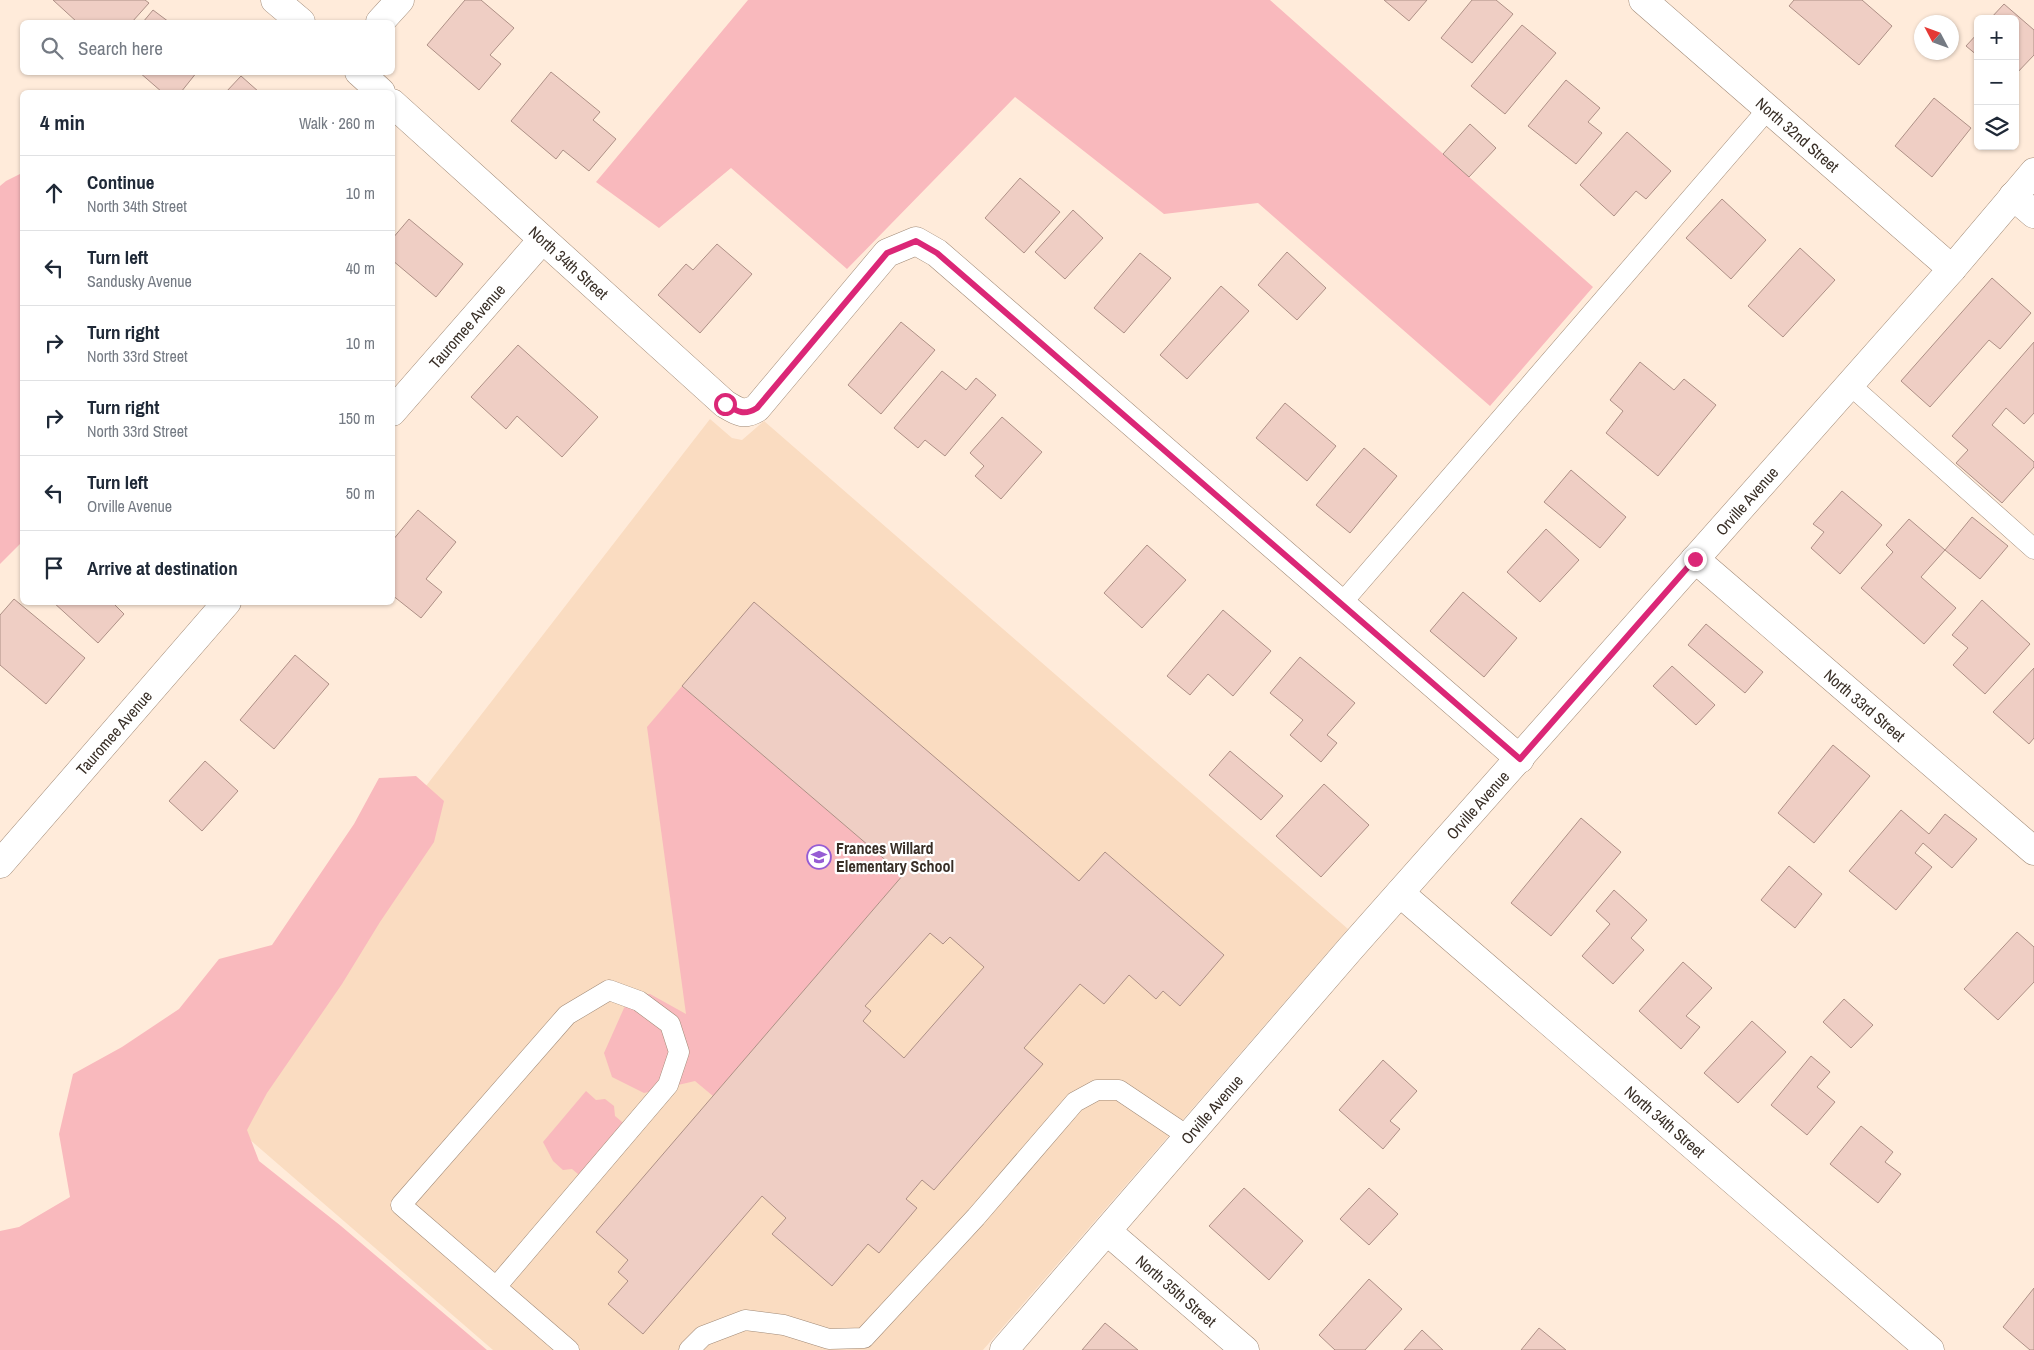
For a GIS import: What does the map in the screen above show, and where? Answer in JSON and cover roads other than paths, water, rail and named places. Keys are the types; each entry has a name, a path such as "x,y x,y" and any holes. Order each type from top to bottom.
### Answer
{"street":[{"path":"275,0 299,20"},
{"path":"382,20 400,0"},
{"name":"North 32nd Street","path":"1643,0 1952,269"},
{"path":"362,75 379,90"},
{"name":"North 34th Street","path":"395,106 725,404 741,414 747,414 757,408 887,253 916,241 937,253 1341,604"},
{"name":"Orville Avenue","path":"1004,1350 1400,893 1952,269 2034,172"},
{"path":"2013,196 2034,214"},
{"name":"Tauromee Avenue","path":"395,409 542,240"},
{"name":"North 33rd Street","path":"1695,559 2034,851"},
{"path":"1341,604 1520,759"},
{"name":"Tauromee Avenue","path":"0,864 224,605"},
{"name":"North 34th Street","path":"1400,893 1930,1350"},
{"name":"North 35th Street","path":"1108,1232 1245,1350"}],"lane":[{"path":"1341,604 1768,108"},
{"path":"1849,384 2034,549"},
{"path":"496,1287 668,1086 679,1052 670,1024 639,1001 609,990 567,1015 401,1205 496,1287 569,1350"},
{"path":"689,1350 704,1336 745,1320 784,1325 829,1339 864,1338 976,1217 1075,1102 1097,1090 1119,1090 1189,1137"}],"place":[{"name":"Frances Willard Elementary School","path":"819,857"}]}
